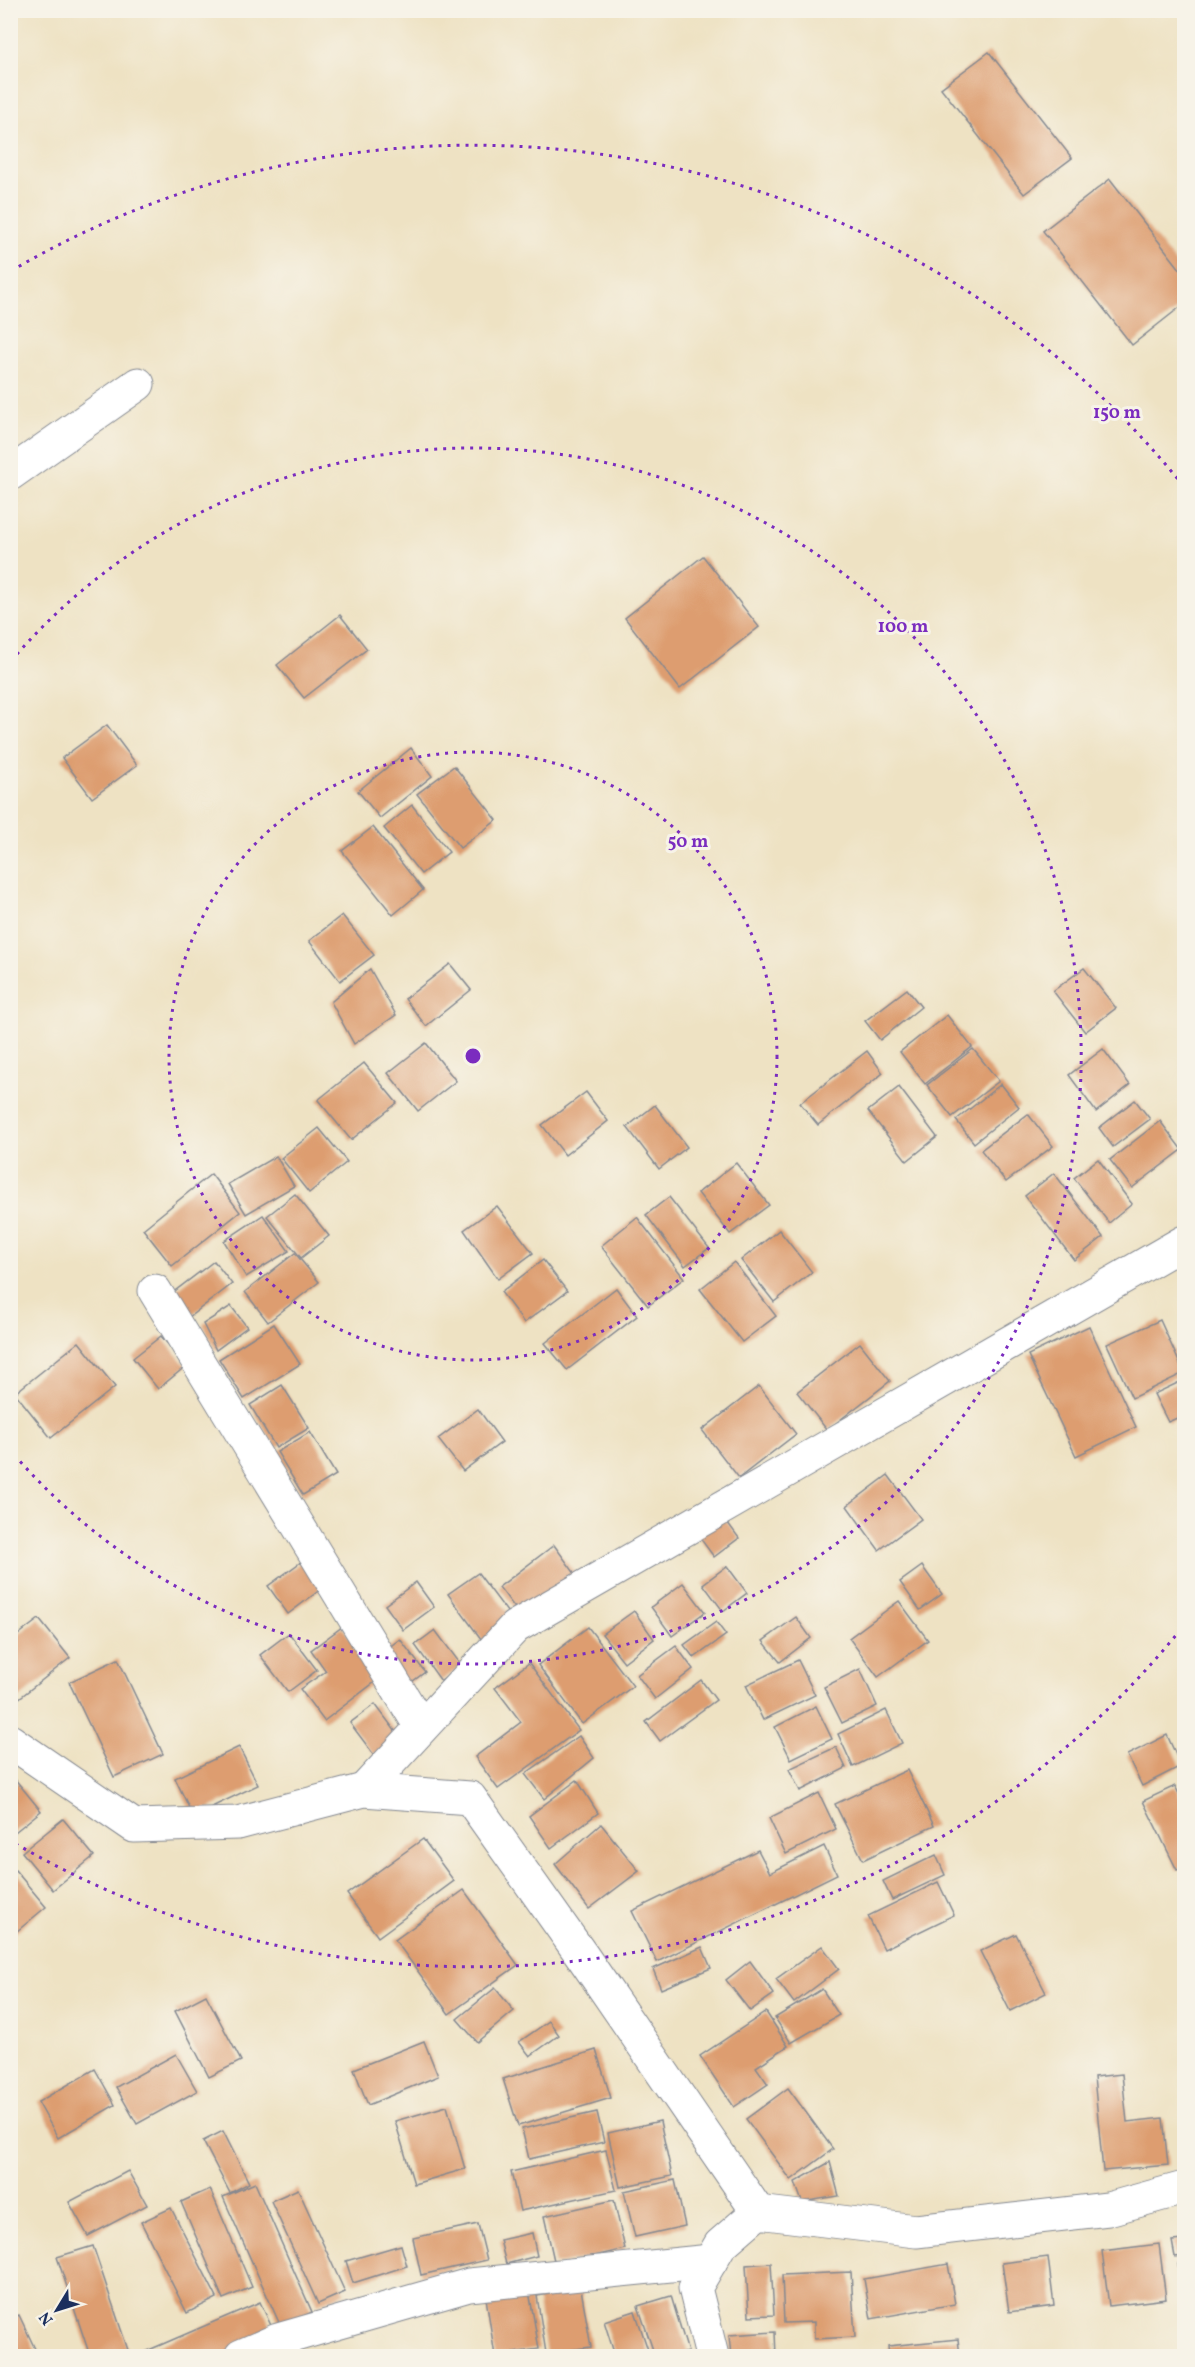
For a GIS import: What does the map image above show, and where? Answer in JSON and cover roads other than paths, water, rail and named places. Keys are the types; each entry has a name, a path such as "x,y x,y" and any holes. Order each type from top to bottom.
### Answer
{"street":[{"path":"10,474 138,384"},
{"path":"364,1790 515,1627 1185,1242"},
{"path":"155,1291 421,1727"},
{"path":"10,1741 134,1826 238,1822 364,1790 470,1798 583,1957 758,2212"},
{"path":"712,2356 694,2288 720,2245 758,2212 916,2231 1108,2209 1185,2188"},
{"path":"241,2356 278,2340 469,2285 711,2261"}]}
